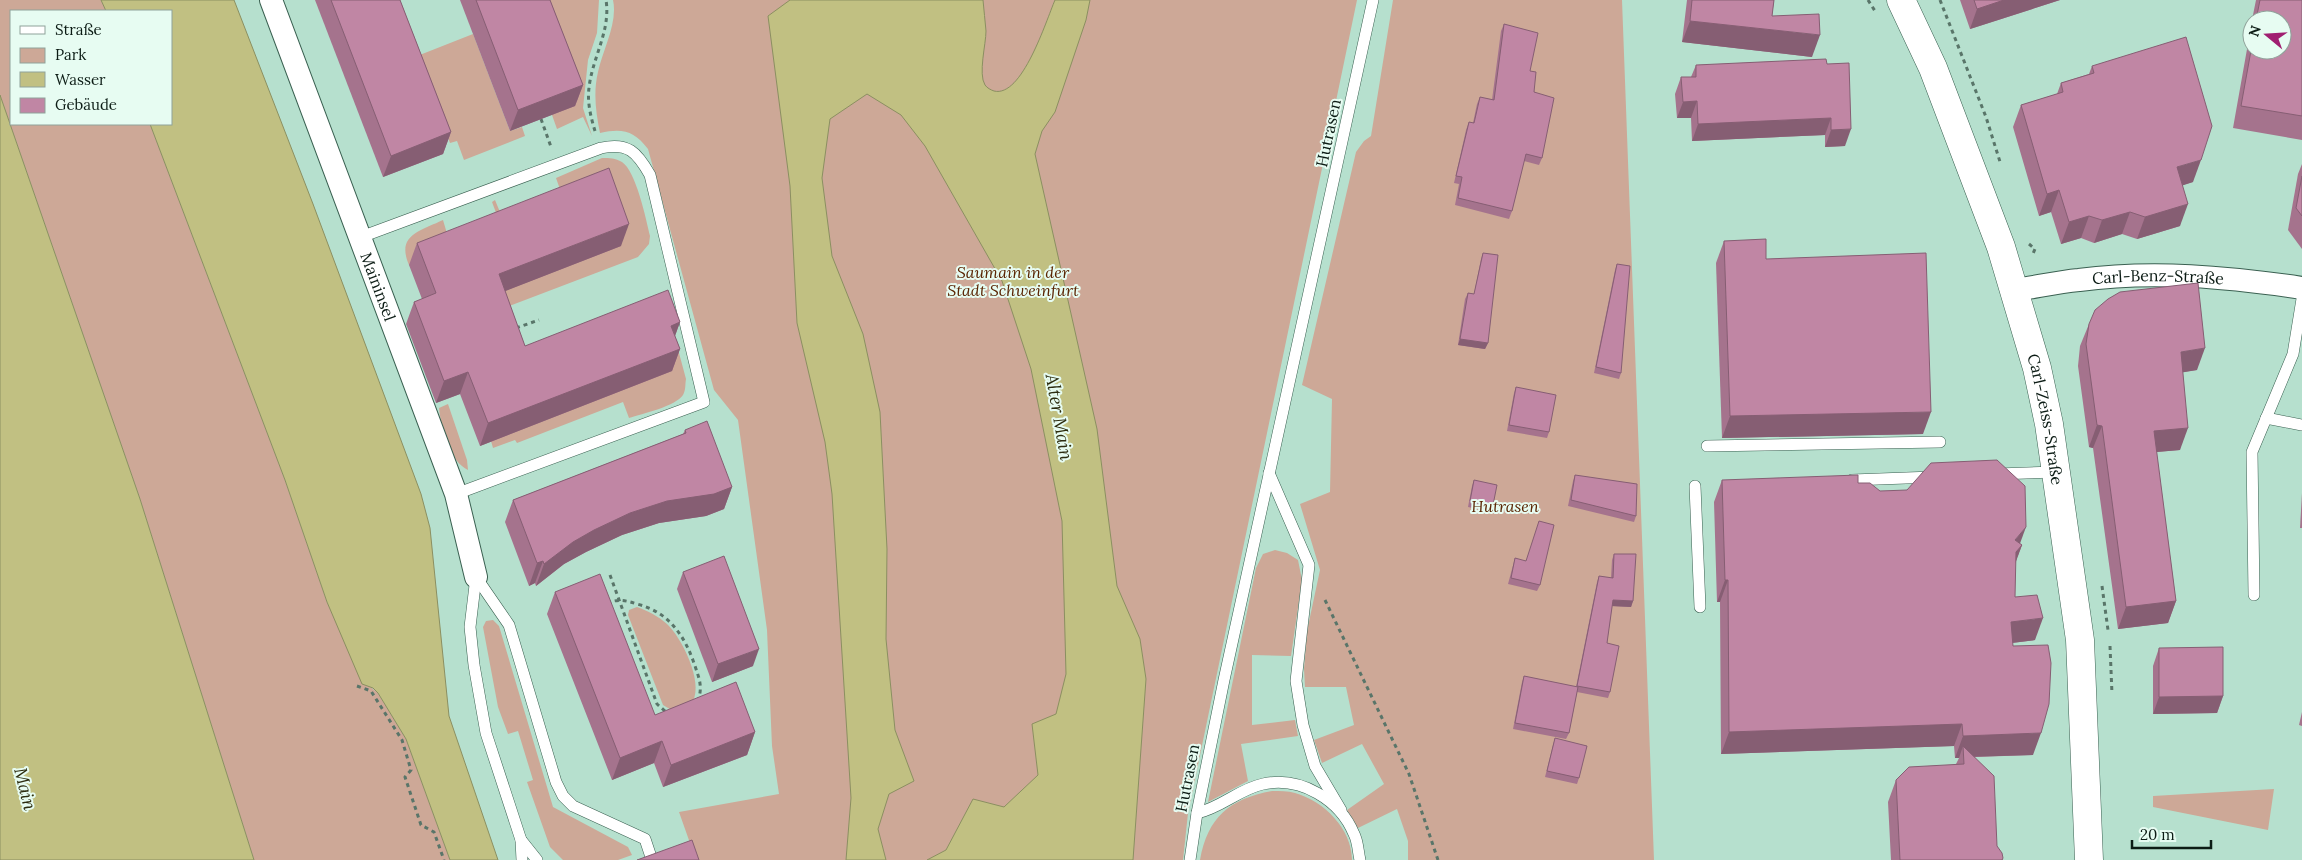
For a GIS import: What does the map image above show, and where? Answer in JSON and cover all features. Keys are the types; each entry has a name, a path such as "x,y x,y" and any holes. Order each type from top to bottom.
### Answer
{"street":[{"name":"Maininsel","path":"271,0 456,494 476,577"},
{"name":"Carl-Zeiss-Straße","path":"1901,0 1932,68 2001,246 2037,368 2058,472 2080,640 2089,860"},
{"name":"Carl-Benz-Straße","path":"2015,290 2079,280 2144,276 2243,279 2302,288"}],"lane":[{"name":"Hutrasen","path":"1190,860 1197,813 1269,473 1373,0"},
{"path":"361,237 557,164 614,145 627,148 640,157 650,175 704,402 456,494"},
{"path":"2254,595 2252,452 2293,354 2302,299"},
{"path":"2266,418 2302,425"},
{"path":"1707,446 1940,442"},
{"path":"1990,475 2058,472"},
{"path":"1269,473 1309,565 1296,681 1303,726 1316,766 1355,835 1360,860"},
{"path":"1852,480 1941,477"},
{"path":"1695,486 1700,607"},
{"path":"476,577 470,626 486,733 520,840 522,860"},
{"path":"476,577 510,625 556,782 563,796 573,806 645,839 652,860"},
{"path":"1197,813 1211,810 1241,792 1264,784 1286,783 1320,794 1341,810"},
{"path":"520,840 537,860"}],"path":[{"path":"601,148 589,106 588,90 606,25 606,0"},
{"path":"1868,0 1876,12"},
{"path":"541,119 557,164"},
{"path":"513,330 539,320"},
{"path":"1309,565 1409,774 1438,860"},
{"path":"610,575 658,704 669,714"},
{"path":"604,604 618,599 655,610 678,629 688,648 700,683 700,694 696,704"},
{"path":"357,686 371,691 402,740 411,770 405,777 421,825 434,832 444,860"}],"green space":[{"path":"0,0 101,0 106,10 10,10 10,124 0,95"},
{"path":"534,0 599,0 597,33 588,60 583,108 592,136 583,117 557,129 552,115"},
{"name":"Saumain in der Stadt Schweinfurt","path":"613,0 1357,0 1188,813 1183,860 696,860 679,812 779,794 772,746 767,630 738,420 714,390 648,149 638,138 627,132 600,133 596,110 596,80 612,27"},
{"name":"Hutrasen","path":"1393,0 1622,0 1654,860 1408,860 1408,841 1397,809 1358,828 1347,810 1384,784 1362,744 1322,763 1314,740 1354,725 1346,687 1305,687 1304,669 1307,631 1320,570 1300,504 1330,492 1332,399 1302,385 1356,152 1364,141 1371,136"},
{"path":"473,34 510,131 522,127 525,136 464,160 457,141 450,143 428,88 407,60"},
{"path":"10,125 150,125 285,480 327,602 368,685 378,693 406,739 450,860 254,860 140,499"},
{"path":"602,158 612,158 622,162 632,175 636,185 650,236 649,244 638,257 496,311 409,265 406,255 408,240 419,231 443,220 448,237 498,218 492,202 495,200 502,217 562,195 556,178"},
{"path":"668,312 686,379 684,393 679,399 658,409 629,418 623,402 517,443 515,440 493,448 491,441"},
{"path":"448,404 467,460 468,470 461,466 451,452 444,434 439,408"},
{"path":"1275,550 1287,553 1298,560 1302,580 1291,656 1252,655 1252,725 1295,720 1298,736 1241,744 1248,781 1208,802 1256,568 1263,554"},
{"path":"637,607 653,614 667,624 679,639 689,660 695,682 693,701 673,711 663,705 628,615 629,610"},
{"path":"493,620 499,626 553,807 628,847 632,855 618,860 563,860 550,847 527,782 533,780 518,731 508,734 498,707 483,627 486,621"},
{"path":"2274,789 2268,830 2153,807 2153,796"},
{"path":"1272,791 1295,793 1316,802 1326,810 1342,827 1351,849 1352,860 1200,860 1209,832 1223,812 1244,799"}],"water":[{"path":"101,0 234,0 313,204 421,494 430,528 449,716 498,860 450,860 406,739 378,693 373,688 362,684 327,602 285,480 150,125 172,125 172,10 106,10"},
{"name":"Alter Main","path":"790,0 983,0 986,31 982,74 985,85 994,91 1004,90 1014,83 1023,71 1032,56 1055,0 1090,0 1086,20 1055,112 1042,131 1035,154 1097,429 1117,586 1140,639 1146,679 1133,860 927,860 946,850 973,799 1004,807 1038,775 1032,724 1056,714 1066,674 1062,521 1031,369 1002,281 925,146 901,115 867,94 830,119 822,178 832,256 863,334 880,412 887,549 886,639 895,730 914,781 889,794 878,829 886,860 846,860 851,798 832,494 825,442 797,323 790,186 768,16"},
{"name":"Main","path":"0,95 140,499 254,860 0,860"}],"building":[{"path":"331,0 400,0 451,132 391,156"},
{"path":"476,0 550,0 583,85 518,110"},
{"path":"1692,0 1774,0 1772,16 1819,14 1820,35 1690,21"},
{"path":"1974,0 2004,0 1977,9"},
{"path":"2260,0 2302,0 2302,116 2241,106 2249,60 2292,60 2292,10 2258,10"},
{"path":"1504,24 1538,33 1530,71 1536,72 1534,92 1554,98 1542,158 1526,154 1512,211 1458,198 1462,177 1456,176 1469,122 1474,123 1480,97 1494,100"},
{"path":"2186,37 2212,126 2201,160 2177,167 2188,204 2145,217 2130,212 2102,220 2089,216 2069,222 2059,190 2047,194 2021,105 2063,92 2061,83 2094,73 2092,66"},
{"path":"1826,59 1827,64 1849,63 1851,129 1831,130 1831,118 1698,124 1697,101 1683,102 1681,77 1696,77 1696,65"},
{"path":"609,168 629,224 499,274 525,346 668,290 680,322 671,326 680,349 488,423 468,372 444,381 414,302 436,293 417,243"},
{"path":"2302,176 2302,216 2296,208"},
{"path":"1766,239 1766,259 1926,253 1931,412 1730,416 1724,241"},
{"path":"1483,253 1498,255 1488,343 1460,339 1468,293 1474,294"},
{"path":"1617,264 1630,266 1621,373 1596,367"},
{"path":"2198,283 2205,348 2181,352 2188,428 2154,431 2176,601 2126,607 2102,426 2097,425 2086,344 2089,324 2095,310 2120,292"},
{"path":"1516,387 1556,395 1549,432 1509,425"},
{"path":"707,421 732,487 714,494 667,501 630,513 573,542 544,564 543,561 537,563 513,500 686,433 685,430"},
{"path":"1997,460 2025,486 2026,527 2015,540 2022,545 2016,552 2015,597 2037,595 2043,618 2011,622 2013,646 2048,645 2051,663 2049,704 2041,733 1963,736 1962,724 1729,732 1728,580 1725,580 1722,480 1858,475 1858,483 1870,483 1880,491 1907,490 1931,463"},
{"path":"1575,475 1637,484 1636,516 1571,500"},
{"path":"1474,480 1497,485 1493,505 1470,501"},
{"path":"1539,521 1554,525 1540,585 1511,578 1515,558 1526,561"},
{"path":"1614,554 1636,554 1633,601 1613,600 1607,643 1619,646 1610,692 1577,686 1599,576 1613,578"},
{"path":"724,556 759,649 718,664 683,572"},
{"path":"600,574 655,715 736,682 755,732 671,765 662,741 620,758 555,592"},
{"path":"2223,647 2223,696 2159,697 2159,648"},
{"path":"1524,676 1578,687 1569,733 1515,723"},
{"path":"1555,738 1587,746 1579,778 1547,771"},
{"path":"1963,746 1994,776 1997,846 2002,853 2002,860 1900,860 1896,780 1909,767 1964,764"},
{"path":"692,840 699,860 637,860"}]}
